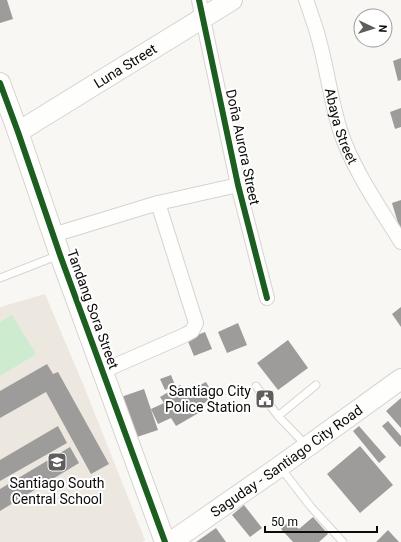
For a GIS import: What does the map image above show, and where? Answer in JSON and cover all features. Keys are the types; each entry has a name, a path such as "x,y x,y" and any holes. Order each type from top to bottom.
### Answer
{"street":[{"name":"Luna Street","path":"18,132 201,9 232,0"},
{"name":"Abaya Street","path":"306,0 322,51 340,131 355,164 401,242"},
{"name":"Doña Aurora Street","path":"201,9 238,185 267,298"},
{"name":"Tandang Sora Street","path":"0,83 60,255 165,542"},
{"path":"53,235 158,203 238,185"},
{"path":"103,371 185,335 192,331 196,324 158,203"},
{"name":"Saguday - Santiago City Road","path":"171,542 279,467 401,379"}],"lane":[{"path":"0,278 60,255"},
{"path":"256,386 278,416 307,446"},
{"path":"278,416 316,386"},
{"path":"279,467 311,507 343,542"}],"shaded area":[{"name":"Santiago South Central School","path":"45,294 83,384 145,540 142,542 0,542 0,307"}],"green space":[{"path":"12,315 36,354 0,376 0,322"}],"building":[{"path":"0,0 7,0 13,19 0,23"},
{"path":"401,58 401,80 398,81 393,61"},
{"path":"401,108 401,127 395,129 390,112"},
{"path":"401,200 401,233 392,203"},
{"path":"401,307 401,327 392,314"},
{"path":"238,323 247,345 227,353 218,332"},
{"path":"205,332 212,349 194,356 187,339"},
{"path":"288,340 308,368 278,390 257,363"},
{"path":"47,364 53,374 58,372 109,464 91,474 46,392 0,418 0,391"},
{"path":"171,375 175,385 165,390 160,379"},
{"path":"206,382 215,397 199,406 202,411 176,426 171,418 158,424 151,409 164,403 160,397 180,385 188,391"},
{"path":"144,389 158,430 134,438 121,397"},
{"path":"401,398 401,428 386,411"},
{"path":"388,421 401,436 400,447 382,426"},
{"path":"58,426 67,443 0,481 0,460"},
{"path":"359,426 386,457 379,463 353,431"},
{"path":"360,446 393,485 360,513 327,474"},
{"path":"70,447 79,463 0,511 0,489"},
{"path":"244,505 262,528 250,537 232,515"},
{"path":"313,517 328,534 319,542 293,542 281,529 291,520 299,529"},
{"path":"216,528 226,542 196,542"},
{"path":"388,530 399,542 376,542"}],"cycle path":[{"path":"199,0 238,185 267,298"},
{"path":"0,83 60,255 165,542"}],"place":[{"name":"Santiago City Police Station","path":"265,399"},
{"name":"Santiago South Central School","path":"57,462"}]}
